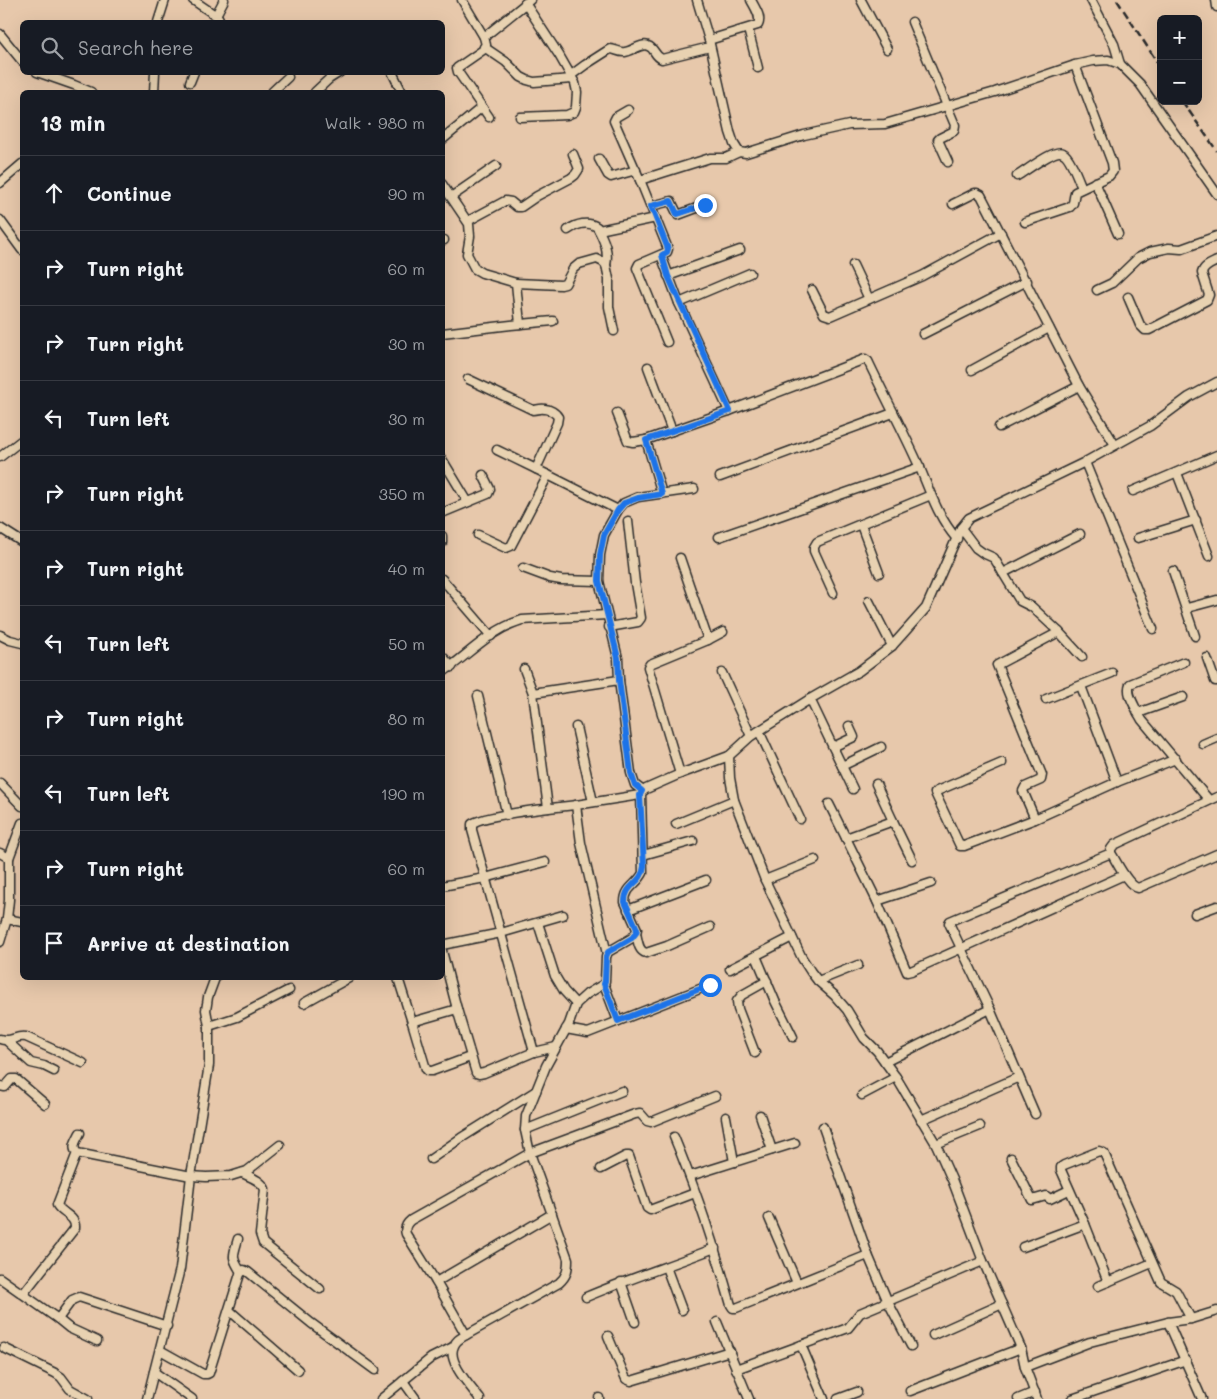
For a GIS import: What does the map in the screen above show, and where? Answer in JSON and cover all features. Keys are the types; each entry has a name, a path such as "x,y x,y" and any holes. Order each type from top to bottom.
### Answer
{"street":[{"path":"159,20 166,0"},
{"path":"193,0 217,19 224,0"},
{"path":"462,0 484,37 486,45 458,66 457,70 489,117"},
{"path":"697,0 710,43 730,132 739,152"},
{"path":"484,47 527,80 534,82 571,78 584,65 610,49 623,53 649,46 662,59 758,25 760,20 751,0"},
{"path":"862,0 887,49"},
{"path":"1091,0 1114,44 1120,64 1140,84 1217,194"},
{"path":"1216,0 1217,7"},
{"path":"484,37 528,2 571,78 577,92 574,112 567,115 520,117"},
{"path":"912,22 956,128 938,140 948,162"},
{"path":"748,28 758,68"},
{"path":"0,34 20,59"},
{"path":"640,180 710,158 726,158 739,152 746,153 804,135 850,126 885,124 1075,66 1103,60 1120,64"},
{"path":"1025,222 1070,207 1073,203 1074,194 1082,188 1109,176 1114,168 1075,66"},
{"path":"45,75 86,90"},
{"path":"154,90 155,75"},
{"path":"190,82 193,75"},
{"path":"317,90 335,75"},
{"path":"394,75 401,90"},
{"path":"274,90 288,77"},
{"path":"445,138 482,107"},
{"path":"628,110 616,117 614,121 668,249 662,255 637,266 667,342"},
{"path":"1017,176 1052,154 1062,152 1068,157 1082,188"},
{"path":"468,221 505,201 521,207 571,178 579,169 573,154"},
{"path":"598,159 611,177 636,170"},
{"path":"0,182 20,166"},
{"path":"451,196 496,166"},
{"path":"1095,182 1118,234"},
{"path":"445,188 468,221 470,232 467,254 475,269 482,274 516,283 561,285 567,282 573,269 582,263 599,259 606,265"},
{"path":"953,204 975,193 979,193 1079,386 1115,445"},
{"path":"651,206 671,201 678,214 705,205"},
{"path":"599,230 656,218"},
{"path":"0,220 20,247"},
{"path":"568,230 587,223 595,225 599,230 607,250 608,258 606,265 610,284 609,312 614,331"},
{"path":"812,290 824,314 828,316 922,276 1001,233"},
{"path":"1097,290 1112,283 1138,258 1150,252 1163,249 1181,249 1217,236"},
{"path":"668,276 740,250"},
{"path":"662,255 668,276 730,411"},
{"path":"1128,297 1140,325 1145,330 1149,330 1207,300 1208,295 1202,271 1206,266 1217,261"},
{"path":"853,265 869,299"},
{"path":"680,303 750,273"},
{"path":"924,334 1026,281"},
{"path":"516,283 520,324"},
{"path":"445,333 553,321"},
{"path":"972,370 1049,328"},
{"path":"617,413 628,441 646,440 730,411 865,359 868,361 920,468 931,495 951,532 957,539"},
{"path":"648,367 672,431"},
{"path":"468,379 532,410 544,409 557,414 558,423 536,468"},
{"path":"534,1052 485,878 472,824 476,821 507,815 641,793 680,774 729,756 755,734 859,671 892,646 926,608 961,528 969,518 1084,462 1150,426 1189,397 1217,382"},
{"path":"999,428 1079,386"},
{"path":"720,477 893,413"},
{"path":"646,440 662,494"},
{"path":"0,457 20,442"},
{"path":"498,450 618,510"},
{"path":"1133,491 1217,455"},
{"path":"1084,462 1153,629"},
{"path":"445,464 468,502"},
{"path":"719,537 920,468"},
{"path":"1178,473 1209,556"},
{"path":"478,535 506,548 511,546 548,475"},
{"path":"445,512 486,496 490,489 483,476"},
{"path":"694,489 629,500 618,510 604,535 600,555 599,581 618,658 631,773 635,785 641,793 643,873 636,883 627,890 625,902 637,929 636,933 640,948 646,953 710,927"},
{"path":"833,593 814,551 814,547 820,540 861,525 931,495"},
{"path":"610,627 638,622 641,618 628,520"},
{"path":"1138,538 1196,520"},
{"path":"861,525 879,573"},
{"path":"0,528 20,541"},
{"path":"961,528 976,548 994,558 1020,600 1032,607 1082,657"},
{"path":"1003,573 1080,534"},
{"path":"680,558 708,640"},
{"path":"523,568 550,578 599,581"},
{"path":"1173,571 1196,636"},
{"path":"445,582 491,636"},
{"path":"1186,608 1217,600"},
{"path":"869,601 892,646"},
{"path":"445,671 506,626 522,620 607,615"},
{"path":"680,774 648,669 650,664 723,632"},
{"path":"1036,819 1023,791 1025,787 1041,780 1042,775 997,667 999,663 1059,632"},
{"path":"0,635 20,642"},
{"path":"1207,658 1214,680 1217,681"},
{"path":"445,659 452,667"},
{"path":"1184,662 1130,684 1128,686 1129,692 1142,720 1209,800"},
{"path":"524,669 532,693 548,808"},
{"path":"722,673 800,818"},
{"path":"1046,699 1112,673"},
{"path":"532,693 619,680"},
{"path":"1081,686 1117,782"},
{"path":"478,696 507,815"},
{"path":"1138,713 1183,698"},
{"path":"810,699 853,789"},
{"path":"833,747 854,738 849,726"},
{"path":"576,727 593,802"},
{"path":"1204,744 1217,738"},
{"path":"842,766 881,747"},
{"path":"729,756 734,800 765,880 802,958 810,972 847,1010 864,1038 877,1051 896,1077 936,1144 953,1182 983,1261 1021,1348 1025,1367 1036,1396 1018,1399"},
{"path":"1002,763 936,792 935,795 959,845 964,846 1036,819 1117,782 1176,759"},
{"path":"0,784 20,804"},
{"path":"876,784 912,860"},
{"path":"1217,797 1114,845 1111,849 1124,875 1134,886 1140,887 1217,854"},
{"path":"676,824 734,800"},
{"path":"828,804 877,901 907,972 911,972 1124,875"},
{"path":"576,805 581,843 607,954 604,984 618,1021"},
{"path":"846,838 893,821"},
{"path":"0,942 7,919 9,858 20,828"},
{"path":"643,855 694,841"},
{"path":"1036,1114 949,924 950,921 1111,852"},
{"path":"0,853 9,858"},
{"path":"765,880 815,860"},
{"path":"445,885 485,878 545,862"},
{"path":"628,910 706,880"},
{"path":"877,901 930,883"},
{"path":"1195,914 1217,906"},
{"path":"445,944 501,933 563,915"},
{"path":"7,919 20,922"},
{"path":"538,923 555,976 564,991 576,1004"},
{"path":"607,954 632,938 636,933"},
{"path":"730,969 792,937"},
{"path":"756,956 793,1037"},
{"path":"445,963 470,1057 477,1074 534,1052 556,1047"},
{"path":"818,981 858,965"},
{"path":"147,1399 180,1269 191,1176 209,1065 209,1026 206,1010 208,997 214,980"},
{"path":"304,1003 345,980"},
{"path":"399,980 426,1069 432,1071 470,1057"},
{"path":"754,1052 738,1009 737,1001 742,995 766,981"},
{"path":"480,1399 454,1363 453,1347 459,1339 559,1283 565,1278 569,1268 568,1259 530,1153 524,1130 526,1116 546,1066 572,1018 576,1004 587,994 604,984"},
{"path":"566,1029 588,1033 710,985"},
{"path":"209,1026 237,1017 289,990"},
{"path":"412,1022 457,1009"},
{"path":"885,1062 990,1010"},
{"path":"4,1040 20,1036 26,1037 83,1063"},
{"path":"4,1040 31,1063 54,1071"},
{"path":"862,1095 896,1077"},
{"path":"921,1120 1019,1077"},
{"path":"0,1086 5,1087 12,1079 16,1079 45,1104"},
{"path":"431,1159 537,1090"},
{"path":"524,1130 622,1091"},
{"path":"466,1335 406,1234 405,1227 411,1220 530,1153 635,1114 640,1113 650,1122 715,1096"},
{"path":"760,1115 772,1150"},
{"path":"726,1117 734,1162"},
{"path":"936,1144 980,1126"},
{"path":"823,1127 868,1255 888,1302 912,1346"},
{"path":"23,1294 75,1228 74,1220 59,1209 57,1205 77,1153 74,1145 80,1133"},
{"path":"674,1137 715,1248 733,1308 868,1255"},
{"path":"690,1176 795,1143"},
{"path":"77,1153 191,1176 231,1176 251,1169 280,1145"},
{"path":"1108,1282 1085,1224 1061,1172 1061,1167 1098,1151 1102,1152 1161,1282 1176,1291 1191,1320"},
{"path":"601,1169 629,1156 647,1208 650,1210 695,1193"},
{"path":"1011,1158 1032,1200 1046,1196 1050,1199 1069,1190"},
{"path":"242,1173 262,1183 265,1189 260,1237 263,1243 320,1289"},
{"path":"436,1282 552,1214"},
{"path":"769,1218 797,1283"},
{"path":"1023,1247 1085,1224"},
{"path":"238,1239 233,1257 234,1263 241,1272"},
{"path":"586,1297 620,1282 715,1248"},
{"path":"736,1370 848,1328 860,1313 983,1261"},
{"path":"1098,1286 1152,1262"},
{"path":"666,1267 682,1310"},
{"path":"241,1272 244,1270 248,1272 311,1323 375,1370"},
{"path":"160,1350 202,1374 209,1373 241,1272"},
{"path":"0,1278 69,1328 97,1341"},
{"path":"620,1282 635,1322"},
{"path":"58,1319 72,1300 79,1297 167,1326"},
{"path":"933,1335 1002,1304"},
{"path":"228,1310 298,1370"},
{"path":"1025,1367 1090,1342 1168,1322 1191,1320 1217,1311"},
{"path":"718,1322 749,1399"},
{"path":"1168,1322 1186,1360 1201,1399"},
{"path":"608,1336 626,1379 631,1381 730,1351"},
{"path":"801,1346 824,1399"},
{"path":"381,1399 431,1358 453,1347"},
{"path":"4,1348 55,1373 70,1389 88,1399"},
{"path":"910,1391 1021,1348"},
{"path":"1072,1399 1186,1360"},
{"path":"154,1372 192,1399"},
{"path":"403,1381 416,1399"},
{"path":"838,1399 857,1392"}],"railway":[{"path":"1117,0 1157,62"},
{"path":"1185,105 1217,151"}],"route":[{"path":"705,205 678,214 671,201 651,206 668,249 662,255 668,276 730,411 646,440 662,494 629,500 618,510 604,535 600,555 599,581 618,658 631,773 635,785 642,791 640,795 644,866 640,878 627,890 625,897 625,902 637,931 635,936 608,952 604,984 618,1021 710,985"}]}
